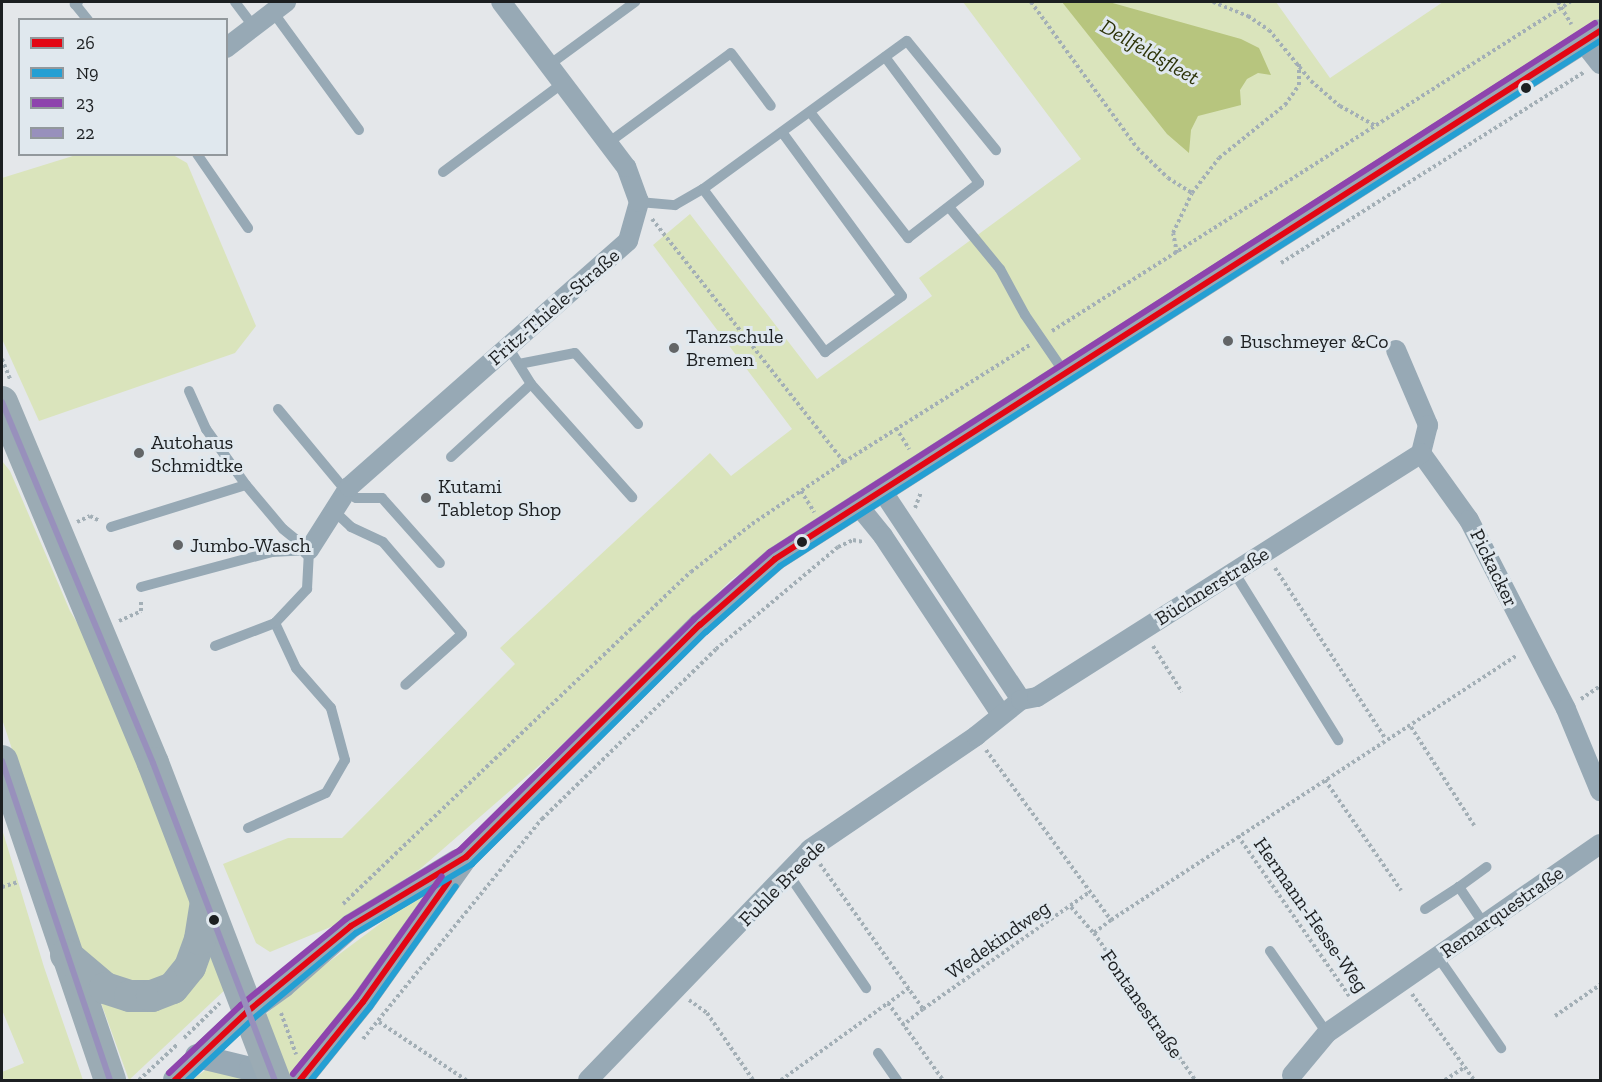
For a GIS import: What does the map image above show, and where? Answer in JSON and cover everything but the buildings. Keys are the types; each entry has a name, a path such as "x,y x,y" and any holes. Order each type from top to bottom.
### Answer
{"main road":[{"path":"2,402 56,530 244,998 293,1079"},
{"path":"2,442 19,462 30,468"},
{"path":"2,761 65,954 110,1080"},
{"path":"65,954 105,988 130,996 152,996 173,988 190,967 201,939 206,903"}],"street":[{"path":"501,2 626,167 639,202"},
{"path":"228,46 279,7"},
{"path":"293,1079 363,1002 466,857 737,591 775,559 857,504 1592,36 1600,64"},
{"name":"Fritz-Thiele-Straße","path":"309,550 346,491 628,241 639,202"},
{"path":"1396,350 1428,425 1421,453"},
{"name":"Büchnerstraße","path":"1001,714 1021,700 1037,697 1421,453"},
{"name":"Pickacker","path":"1421,453 1469,520 1566,709 1600,791"},
{"path":"881,489 1021,700"},
{"path":"857,504 883,536 1001,714"},
{"name":"Fuhle Breede","path":"588,1080 789,875 810,849 976,736 1001,714"},
{"name":"Remarquestraße","path":"1292,1078 1327,1033 1600,844"},
{"path":"175,1080 244,998 273,992 351,926 466,857"},
{"path":"197,1056 251,1069 262,1080"}],"lane":[{"path":"78,2 75,4 86,18"},
{"path":"235,2 253,26"},
{"path":"549,65 636,2"},
{"path":"279,7 359,130"},
{"path":"639,202 675,205 703,189 907,41 996,150"},
{"path":"608,143 731,53 771,106"},
{"path":"810,112 908,238 979,183 885,57"},
{"path":"443,172 563,83"},
{"path":"703,189 825,352 902,296 782,132"},
{"path":"198,156 248,228"},
{"path":"949,207 1000,269 1024,315 1064,372"},
{"path":"508,347 531,384 632,497"},
{"path":"519,364 575,353 638,424"},
{"path":"451,457 531,384"},
{"path":"189,391 206,429 246,485 283,529 309,550"},
{"path":"278,409 346,491 356,498 382,498 440,563"},
{"path":"111,527 246,485"},
{"path":"333,510 351,527 383,542 462,634 405,685"},
{"path":"141,587 272,552 309,550"},
{"path":"215,646 275,623 307,589 309,550"},
{"path":"1234,572 1338,740"},
{"path":"248,828 326,793 345,760 331,708 296,668 275,623"},
{"path":"1425,909 1487,867"},
{"path":"789,875 867,988"},
{"path":"1459,887 1484,924"},
{"path":"1270,951 1327,1033"},
{"path":"1438,957 1501,1048"},
{"path":"878,1053 897,1080"}],"path":[{"path":"1031,2 1137,148 1168,178 1192,193"},
{"path":"1213,2 1248,16 1269,30 1311,81 1340,105 1376,126 1570,2"},
{"path":"1558,2 1560,8"},
{"path":"1177,253 1173,233 1192,193 1219,158 1285,105 1299,85 1299,64"},
{"path":"639,202 844,462"},
{"path":"56,530 90,516 111,527"},
{"path":"1265,552 1385,738"},
{"path":"115,623 141,611 141,587"},
{"path":"1143,630 1182,692"},
{"name":"Hermann-Hesse-Weg","path":"1111,920 1385,738 1411,727 1532,645"},
{"path":"1411,727 1474,825"},
{"name":"Fontanestraße","path":"976,736 1088,893 1111,920 1094,933"},
{"path":"1324,780 1401,890"},
{"name":"Hermann-Hesse-Weg","path":"1238,836 1359,1011"},
{"path":"810,849 923,1009"},
{"path":"2,887 22,881"},
{"name":"Wedekindweg","path":"903,1025 1088,893"},
{"name":"Fontanestraße","path":"1071,907 1094,933 1195,1080"},
{"path":"1403,981 1474,1080"},
{"path":"1555,1016 1600,985"},
{"path":"780,1080 909,988"},
{"path":"676,990 707,1013 753,1080"},
{"path":"273,992 293,1079"},
{"path":"139,1080 244,998"},
{"path":"888,1003 943,1080"},
{"path":"379,1022 466,1080"},
{"path":"1445,1080 1465,1067"},
{"path":"1187,1080 1190,1073"}],"shaded area":[{"path":"963,2 1276,2 1330,78 1443,2 1600,2 1600,18 794,534 731,580 549,757 420,869 333,926 270,952 256,943 223,864 288,838 342,838 515,664 500,648 710,453 731,476 792,429 653,245 690,214 817,379 932,296 919,278 1081,159"},
{"path":"73,156 175,156 187,163 256,326 235,353 39,421 2,339 2,178"},
{"path":"2,461 10,471 70,611 108,674 188,876 192,912 186,945 164,983 115,980 78,948 2,719"},
{"path":"2,829 44,967 83,1080 2,1080 2,1072 24,1063 2,1010"},
{"path":"424,891 429,895 289,1080 264,1016 310,976"},
{"path":"213,942 228,987 129,1080 100,1000 143,1008"},
{"path":"207,1069 239,1074 245,1080 192,1080"}],"water":[{"name":"Dellfeldsfleet","path":"1062,2 1109,2 1241,39 1259,48 1271,75 1258,73 1247,79 1240,90 1241,105 1198,116 1191,130 1189,153 1167,134"}],"transit line":[{"name":"23","path":"169,1073 241,1005 346,919 460,850 694,619 770,552 1595,23"},
{"name":"26","path":"175,1080 247,1012 351,926 466,857 700,625 775,559 1600,31"},
{"name":"N9","path":"188,1080 253,1019 356,933 472,864 706,632 780,566 1600,41"},
{"name":"22","path":"2,402 153,763 275,1080"},
{"name":"22","path":"2,761 110,1080"},
{"name":"23","path":"293,1074 356,997 442,876"},
{"name":"26","path":"300,1080 363,1002 449,881"},
{"name":"N9","path":"311,1080 370,1007 456,886"}],"place":[{"name":"Buschmeyer &Co","path":"1228,341"},
{"name":"Tanzschule Bremen","path":"674,348"},
{"name":"Autohaus Schmidtke","path":"139,453"},
{"name":"Kutami Tabletop Shop","path":"426,498"},
{"name":"Jumbo-Wasch","path":"178,545"}]}
